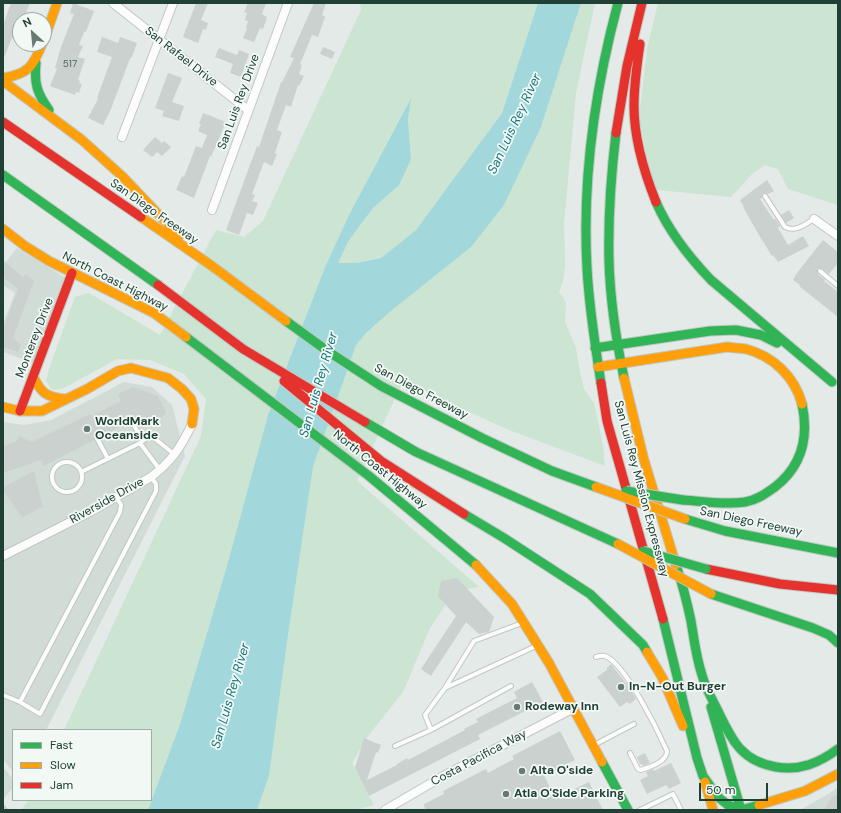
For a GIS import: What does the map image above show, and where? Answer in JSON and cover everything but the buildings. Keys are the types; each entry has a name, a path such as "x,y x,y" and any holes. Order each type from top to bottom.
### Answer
{"main road":[{"path":"52,17 57,3"},
{"name":"San Luis Rey Mission Expressway","path":"618,3 608,41 596,108 590,159 587,208 588,267 595,348 607,421 658,598 697,758 713,810"},
{"name":"San Luis Rey Mission Expressway","path":"642,3 633,36 618,112 609,198 609,260 617,344 620,363 643,459 687,603 701,674 741,810"},
{"path":"647,3 635,83 634,113 641,159 653,195 663,217 692,260 711,280 835,385"},
{"path":"39,52 36,63 35,85 39,96 55,119"},
{"path":"3,78 18,76 29,71 36,63"},
{"path":"3,81 82,140 123,177 200,258"},
{"name":"San Diego Freeway","path":"3,122 200,258 326,350 381,386 439,416 552,471 685,519 725,531 838,553"},
{"path":"3,175 177,298 243,348 381,461 443,502 504,538 590,594 642,645 662,677 697,758"},
{"name":"North Coast Highway","path":"3,229 25,246 49,261 154,313 369,476 481,569 512,604 524,622 574,708 628,810"},
{"name":"Monterey Drive","path":"20,411 72,273"},
{"path":"595,348 710,331 736,330 760,335 784,346 835,385"},
{"path":"596,487 683,500 737,503 754,500 768,492 786,478 795,466 801,453 804,438 805,418 803,406 794,385 788,376 779,366 763,356 748,350 727,347 598,367"},
{"path":"243,348 416,452 618,544 711,594 813,628 829,636 838,644"},
{"path":"3,407 20,411 42,410 87,389 118,371 131,368 168,378 182,389 191,399 194,409 192,424"},
{"path":"33,376 39,390 46,395 52,398 67,399"},
{"path":"618,544 706,569 780,584 838,590"},
{"path":"701,674 733,741 742,751 757,762 779,768 800,768 832,754 838,749"},
{"path":"703,776 718,797 728,805 741,810 805,790 838,774"}],"street":[{"name":"San Rafael Drive","path":"113,3 248,110"},
{"path":"122,137 173,3"},
{"name":"San Luis Rey Drive","path":"212,210 288,3"},
{"path":"814,219 838,236"},
{"name":"Riverside Drive","path":"3,556 117,498 151,477 161,470 175,455 192,424"},
{"name":"Costa Pacifica Way","path":"385,810 445,775 574,708"}],"lane":[{"path":"765,196 785,227 790,230 799,228 814,219"},
{"path":"820,271 836,284 838,278"},
{"path":"132,420 142,442 161,470"},
{"path":"81,472 142,442 148,437 154,438 175,455"},
{"path":"97,438 108,459"},
{"path":"66,462 75,464 81,472 82,480 74,490 61,490 53,480 54,471 57,467 66,462"},
{"path":"3,695 20,702 40,714 156,491 156,484 151,477"},
{"path":"20,702 120,512 121,505 117,498"},
{"path":"430,730 425,715 445,688 474,641 524,622"},
{"path":"445,688 538,645"},
{"path":"596,657 601,655 611,659 621,671 649,713 667,751 667,756 664,759 641,770 638,769 630,752"},
{"path":"395,746 430,730 511,686"},
{"path":"593,745 634,724"},
{"path":"640,810 673,794 681,810"}],"shaded area":[{"path":"17,248 66,278 33,363 3,352 3,324 15,293 3,285 3,266"},
{"path":"124,382 152,387 172,405 185,456 47,729 12,729 12,771 3,759 3,422 24,425 51,420"},
{"path":"3,767 12,778 12,789 3,799"},
{"path":"838,787 838,810 800,810 830,793"}],"green space":[{"path":"360,3 538,3 502,113 416,230 381,258 357,263 337,263 348,242 360,225 411,159 408,119 410,99 349,215 325,267 268,415 228,562 180,724 152,799 152,729 64,729 201,436 206,399 184,374 150,360 117,359 64,388 52,390 46,381 49,369 75,297 89,293 160,335 216,230 244,237 263,221 361,10"},
{"path":"581,3 595,3 576,93 564,224 565,266 559,293 566,303 565,321 576,348 584,389 594,403 603,445 605,466 509,430 449,403 404,379 357,481 479,587 455,591 430,628 403,692 368,736 352,763 374,805 356,810 257,810 269,776 313,467 356,344 391,311 471,247 541,127"},
{"path":"658,3 838,3 838,205 788,189 778,169 765,165 752,174 731,197 657,190 649,169 639,117 647,49"},
{"path":"28,801 151,801 148,810 21,810"}],"water":[{"name":"San Luis Rey River","path":"538,3 581,3 541,127 504,205 471,247 391,311 366,333 356,345 313,467 269,776 257,810 148,810 180,724 228,562 268,415 325,267 349,215 411,98 408,119 411,159 399,185 374,207 348,242 338,263 357,263 381,258 416,230 502,113"}],"railway":[{"path":"3,806 7,810"}],"traffic: fast":[{"path":"601,383 592,326 588,283 586,201 592,134 597,101 618,3"},
{"path":"36,63 37,88 49,110"},
{"path":"616,133 610,196 609,260 614,319 624,378"},
{"path":"3,175 158,285"},
{"path":"656,202 667,224 680,244 711,280 832,382"},
{"path":"286,321 326,350 381,386 482,438 552,471 596,487"},
{"path":"595,348 710,331 736,330 761,335 777,343"},
{"path":"186,337 369,476 476,565"},
{"path":"683,500 721,503 745,502 757,498 775,487 792,470 801,450 805,428 802,404"},
{"path":"365,422 416,452 618,544"},
{"path":"626,491 683,500"},
{"path":"464,514 590,594 643,645 647,652"},
{"path":"685,519 725,531 838,553"},
{"path":"643,551 706,569"},
{"path":"676,565 688,607 703,680 728,731 739,748 754,760 764,764 785,768 809,765 838,749"},
{"path":"711,594 813,628 829,635 838,643"},
{"path":"663,619 697,758 703,776 718,797 728,805 741,810 759,805"},
{"path":"711,707 741,810"},
{"path":"602,762 628,810"}],"traffic: slow":[{"path":"52,17 57,3"},
{"path":"3,78 24,72 32,64 39,52"},
{"path":"3,81 82,140 123,177 179,236"},
{"path":"141,217 212,266 286,321"},
{"path":"3,229 25,246 49,261 154,313 186,337"},
{"path":"598,367 727,347 746,349 756,352 774,362 782,369 794,385 802,404"},
{"path":"3,407 20,411 42,411 87,389 118,371 131,368 168,378 182,389 191,399 194,409 192,424"},
{"path":"33,376 45,393 53,397 65,399"},
{"path":"624,378 644,460 676,565"},
{"path":"596,487 685,519"},
{"path":"618,544 711,594"},
{"path":"476,565 512,604 549,663 602,762"},
{"path":"647,652 662,677 683,726"},
{"path":"759,805 805,791 838,774"},
{"path":"705,782 713,810"}],"traffic: jam":[{"path":"616,133 627,66 642,3"},
{"path":"640,44 635,90 634,118 640,155 656,202"},
{"path":"3,122 141,217"},
{"path":"20,411 72,273"},
{"path":"158,285 243,349 365,422"},
{"path":"284,381 381,461 464,514"},
{"path":"601,383 607,421 663,619"},
{"path":"706,569 780,584 838,590"}],"place":[{"name":"WorldMark Oceanside","path":"87,429"},
{"name":"In-N-Out Burger","path":"621,687"},
{"name":"Rodeway Inn","path":"517,707"},
{"name":"Alta O'side","path":"522,771"},
{"name":"Atla O'Side Parking","path":"506,794"}]}
